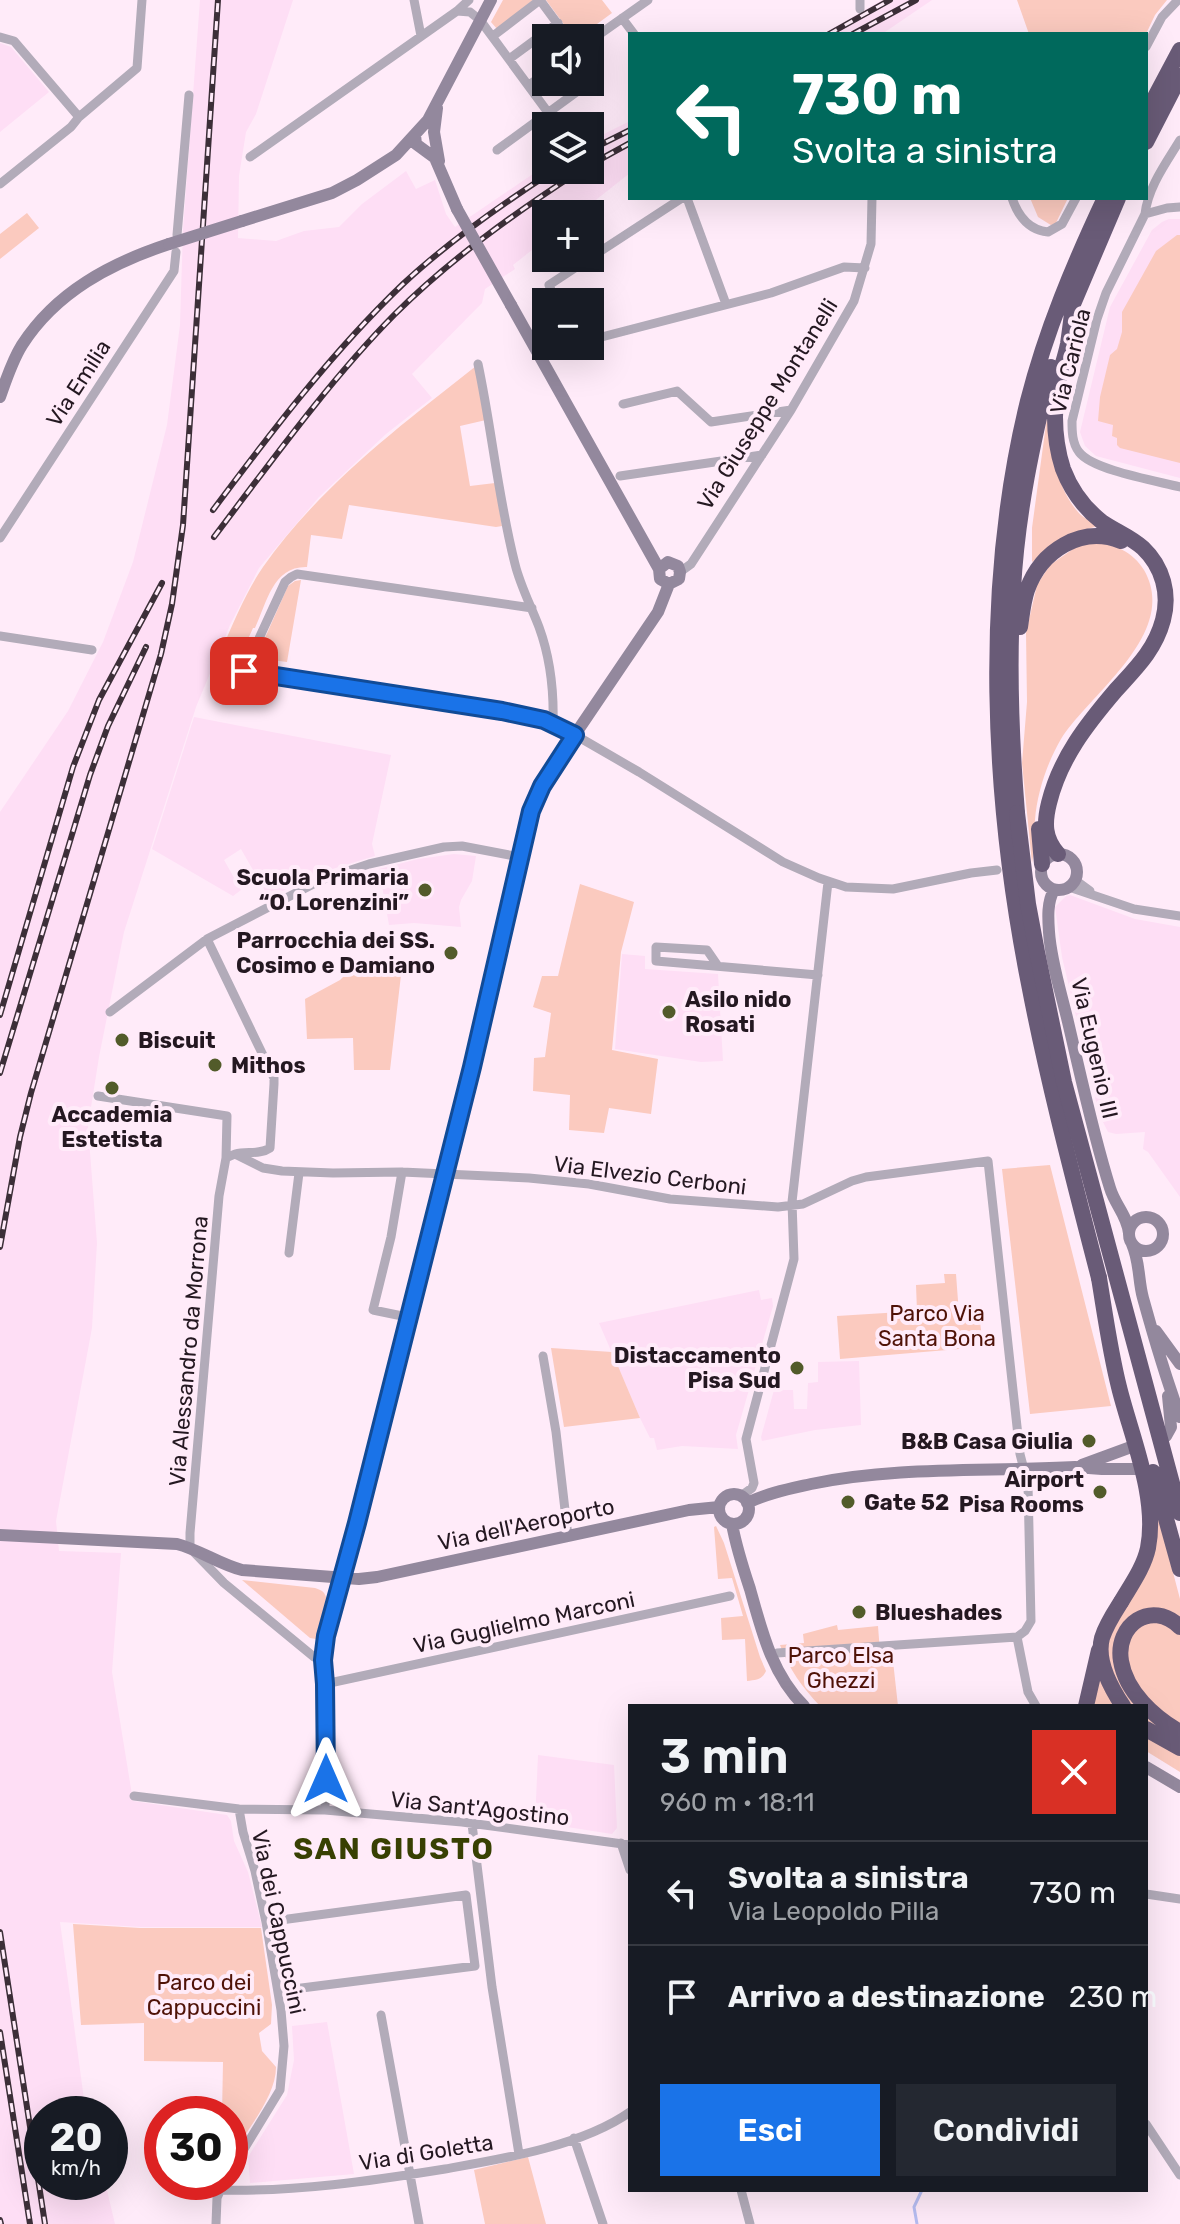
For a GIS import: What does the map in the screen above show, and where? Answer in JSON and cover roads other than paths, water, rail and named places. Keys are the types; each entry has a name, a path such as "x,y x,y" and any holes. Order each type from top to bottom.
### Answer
{"highway":[{"path":"1148,110 1180,50"},
{"path":"1148,138 1180,76"},
{"path":"1104,200 1052,321 1028,402 1004,550 998,627 999,745 1064,1082 1180,1513"},
{"path":"1117,200 1073,302 1052,362 1028,468 1013,587 1011,876 1028,982 1059,1119 1099,1278 1180,1569"},
{"path":"1058,854 1045,829 1060,769 1093,717 1151,650 1164,619 1166,599 1157,566 1143,549 1102,521 1082,502 1069,483 1059,455 1055,407 1068,347 1073,302"},
{"path":"1010,712 1022,610 1031,581 1046,558 1067,542 1096,535 1118,540 1133,548 1147,561 1155,575 1160,602 1157,621 1146,646 1085,718 1054,767 1040,819 1042,872"},
{"path":"1086,1704 1101,1641 1148,1551 1150,1523 1147,1493 1118,1384 1099,1278"},
{"path":"1144,1704 1123,1670 1121,1642 1131,1624 1145,1616 1169,1618 1180,1627"},
{"path":"1101,1641 1110,1683 1122,1704"},
{"path":"1148,1708 1180,1732"},
{"path":"1148,1730 1180,1748"}],"street":[{"path":"0,184 137,68 142,0"},
{"path":"414,0 421,36"},
{"path":"250,157 469,0"},
{"path":"493,36 540,0 558,23 509,59"},
{"path":"604,31 648,0"},
{"path":"1148,43 1162,17 1178,0"},
{"path":"419,140 489,1"},
{"path":"457,11 470,12 480,20 547,112"},
{"path":"622,18 632,32"},
{"path":"0,37 14,41 79,117"},
{"name":"Via Emilia","path":"1,535 174,271 189,95"},
{"path":"549,112 571,96"},
{"path":"437,102 435,136 440,168"},
{"path":"497,150 532,125"},
{"path":"0,397 23,344 61,302 101,272 131,258 332,193 419,140 428,127 435,136"},
{"path":"419,140 429,148 435,136"},
{"path":"419,140 440,168 457,209 659,569 660,579 669,584"},
{"path":"1180,140 1150,194 1145,214 1180,207"},
{"path":"604,249 681,200"},
{"path":"685,200 726,304"},
{"name":"Via Giuseppe Montanelli","path":"680,572 691,564 791,410 854,301 872,235 872,200"},
{"path":"1013,200 1027,224 1036,230 1048,232 1062,224 1075,200"},
{"name":"Via Cariola","path":"1145,214 1106,293 1097,319 1072,421 1073,437 1079,452 1095,464 1180,487"},
{"path":"604,336 783,290 844,267 865,268"},
{"path":"550,288 549,285 569,272"},
{"path":"478,364 508,534 517,571 546,651 553,697 553,724"},
{"path":"623,404 677,391 711,422 791,410"},
{"path":"620,476 762,455"},
{"path":"325,1810 323,1660 326,1636 472,1067 520,857 537,795 658,612 669,584 676,581 680,572 678,566 672,563 665,563 659,569"},
{"path":"244,671 285,582 297,574 532,608"},
{"path":"0,636 92,650"},
{"path":"217,667 502,711 553,724 783,862 828,882 856,888 893,889 997,870"},
{"path":"110,1012 207,939 321,880 391,858 452,846 520,857"},
{"path":"1058,854 1068,857 1075,864 1077,872 1072,884 1054,890 1048,887 1042,872 1049,857 1058,854"},
{"name":"Via Eugenio III","path":"1042,872 1042,911 1090,1117 1111,1192 1126,1219 1138,1260 1142,1295 1180,1417"},
{"path":"744,1500 754,1483 746,1437 794,1259 792,1206 828,882"},
{"path":"1072,884 1134,909 1180,916"},
{"name":"Via Eugenio III","path":"1049,932 1049,901 1054,890"},
{"path":"207,939 274,1078 270,1148 231,1156"},
{"path":"718,966 707,950 656,947 656,961 818,975"},
{"name":"Via Alessandro da Morrona","path":"98,1096 227,1116 231,1156 219,1196 190,1548"},
{"name":"Via Elvezio Cerboni","path":"231,1156 263,1168 299,1173 402,1172 529,1178 718,1204 792,1206 866,1177 988,1161 1020,1454 1025,1469"},
{"path":"402,1172 391,1237 373,1310 407,1317"},
{"name":"Via Eugenio III","path":"1106,1172 1122,1203 1144,1217"},
{"path":"289,1253 299,1173"},
{"path":"1142,1295 1145,1271 1154,1250 1163,1239 1163,1230 1154,1218 1135,1220 1131,1238 1142,1251 1154,1250"},
{"path":"1151,1325 1180,1364"},
{"path":"543,1356 556,1432 568,1536"},
{"path":"1166,1436 1171,1427 1169,1385"},
{"path":"1075,1467 1131,1447"},
{"path":"744,1500 865,1474 1075,1467 1137,1469"},
{"path":"777,1653 1017,1637 1025,1631 1032,1616 1025,1469"},
{"path":"736,1494 744,1500 748,1512 739,1523 732,1524 721,1517 719,1507 727,1496 736,1494"},
{"name":"Via dell'Aeroporto","path":"0,1535 161,1543 190,1548 219,1563 242,1570 341,1578 377,1577 689,1510 719,1507"},
{"path":"732,1524 768,1650 780,1676 802,1704"},
{"path":"190,1548 224,1583 314,1657 323,1660"},
{"name":"Via Guglielmo Marconi","path":"325,1684 730,1596"},
{"path":"1017,1637 1028,1692 1035,1704"},
{"path":"1148,1768 1175,1784 1180,1794"},
{"name":"Via Sant'Agostino","path":"134,1796 239,1809 325,1810 472,1824 625,1844"},
{"name":"Via dei Cappuccini","path":"239,1809 266,1922 283,2034 281,2085 248,2144"},
{"path":"472,1824 492,1987 519,2154"},
{"path":"1148,1894 1180,1899"},
{"path":"266,1922 466,1895 475,1966 278,1991"},
{"path":"381,2015 419,2224"},
{"name":"Via di Goletta","path":"248,2188 269,2189 369,2181 519,2154 574,2138 628,2113"},
{"path":"1148,2127 1180,2175"},
{"path":"574,2138 603,2224"},
{"path":"742,2192 750,2224"},
{"path":"216,2224 217,2200"}],"waterway":[{"path":"917,2224 914,2207 921,2192"}],"railway":[{"path":"0,1247 31,1093 161,654 172,604 183,525 218,0"},
{"path":"833,32 890,0"},
{"path":"857,32 916,0"},
{"path":"604,143 628,131"},
{"path":"604,157 628,144"},
{"path":"213,510 280,422 377,310 439,253 533,184"},
{"path":"214,537 323,395 394,315 484,238 560,184"},
{"path":"0,1015 73,767 99,700 162,583"},
{"path":"0,1073 90,775 108,726 146,647"},
{"path":"0,1932 45,2224"},
{"path":"0,2032 30,2224"},
{"path":"0,2220 1,2224"}],"place":[{"name":"Scuola Primaria “O. Lorenzini”","path":"425,890"},
{"name":"Parrocchia dei SS. Cosimo e Damiano","path":"451,953"},
{"name":"Asilo nido Rosati","path":"669,1012"},
{"name":"Biscuit","path":"122,1040"},
{"name":"Mithos","path":"215,1065"},
{"name":"Accademia Estetista","path":"112,1088"},
{"name":"Distaccamento Pisa Sud","path":"797,1368"},
{"name":"B&B Casa Giulia","path":"1089,1441"},
{"name":"Airport Pisa Rooms","path":"1100,1492"},
{"name":"Gate 52","path":"848,1502"},
{"name":"Blueshades","path":"859,1612"}],"district":[{"name":"SAN GIUSTO","path":"394,1849"}],"park label":[{"name":"Parco Via Santa Bona","path":"937,1326"},
{"name":"Parco Elsa Ghezzi","path":"841,1668"},
{"name":"Parco dei Cappuccini","path":"204,1994"}]}
